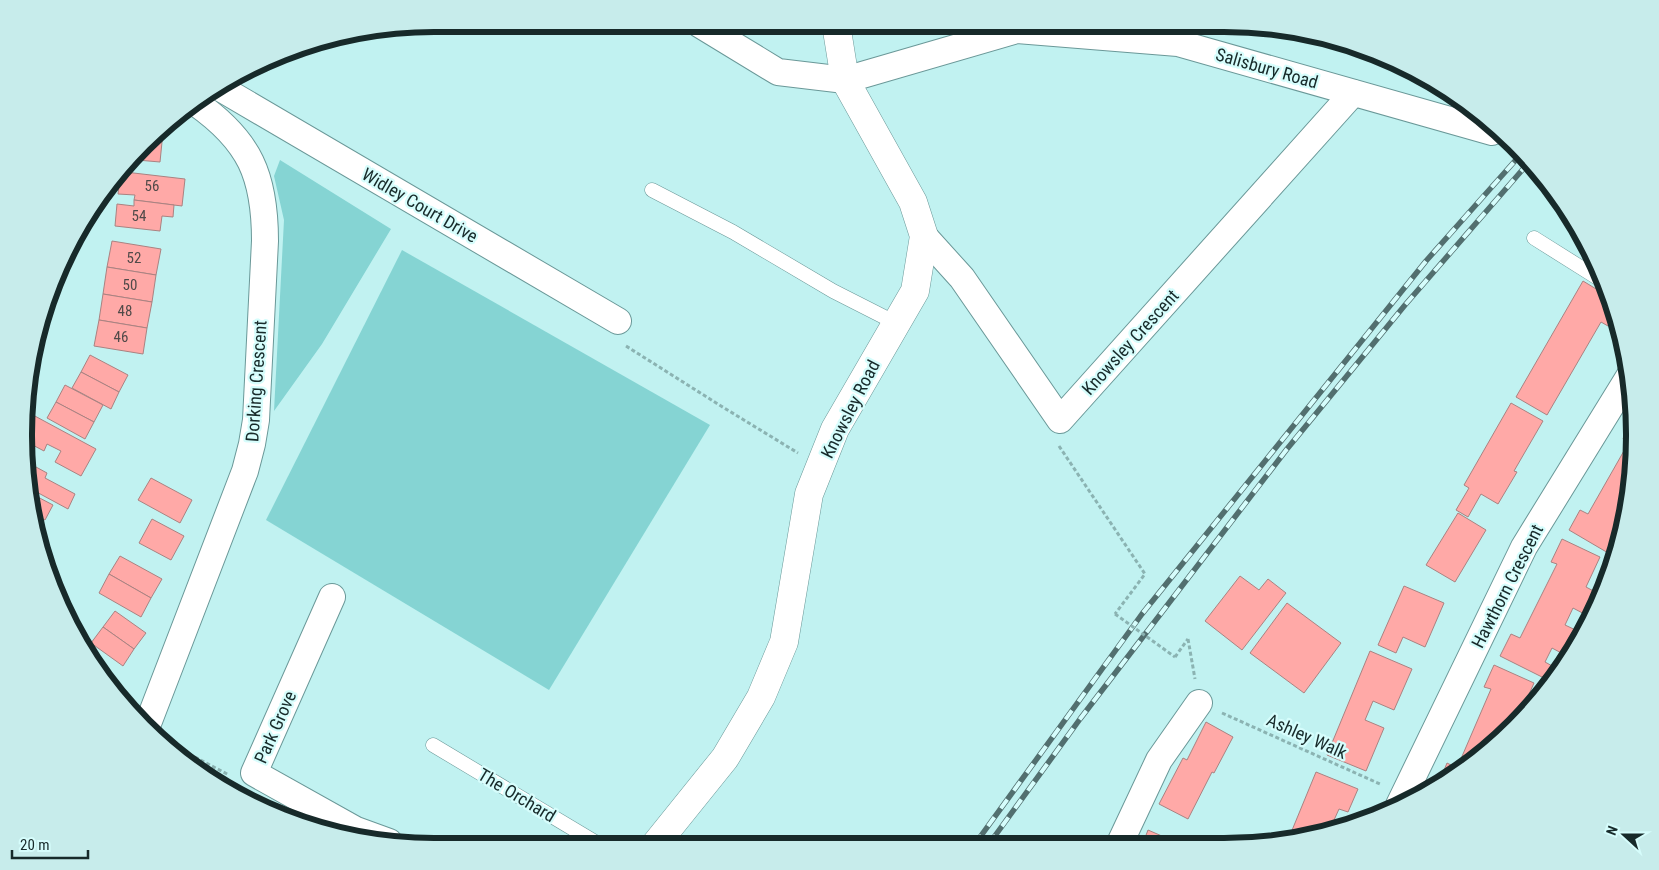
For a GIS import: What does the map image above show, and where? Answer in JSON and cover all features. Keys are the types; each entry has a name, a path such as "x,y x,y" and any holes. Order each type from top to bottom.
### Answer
{"street":[{"name":"Salisbury Road","path":"712,32 778,72 845,80 1010,32"},
{"name":"Knowsley Road","path":"661,838 725,758 761,697 784,642 809,494 835,429 915,291 924,236 912,202 845,80 837,32"},
{"name":"Salisbury Road","path":"1044,32 1178,42 1487,131"},
{"name":"Widley Court Drive","path":"226,91 618,321"},
{"name":"Knowsley Crescent","path":"1060,420 1354,93"},
{"name":"Dorking Crescent","path":"150,719 245,471 256,420 265,241 265,214 261,187 243,145 230,130 201,107"},
{"path":"924,236 962,278 1060,420"},
{"name":"Hawthorn Crescent","path":"1408,793 1524,547 1623,386"},
{"name":"Park Grove","path":"332,597 254,773 344,827"},
{"path":"1122,838 1159,760 1200,703"}],"lane":[{"path":"652,190 733,232 834,291 896,323"},
{"path":"1534,238 1593,275"},
{"name":"The Orchard","path":"433,745 588,838"}],"path":[{"path":"1060,420 1049,431 1144,574 1116,614 1174,657 1188,639 1200,703"},
{"name":"Ashley Walk","path":"1200,703 1400,797"},
{"path":"192,755 237,778 254,773"}],"shaded area":[{"path":"280,160 391,229 322,344 274,411 284,220 274,176"},
{"path":"402,250 710,425 549,690 266,520"}],"building":[{"path":"162,139 160,162 141,160"},
{"path":"130,173 185,179 182,206 134,200 135,195 118,194 119,186"},
{"path":"134,200 174,205 173,217 162,216 160,231 115,226 117,204 134,206"},
{"path":"112,241 161,249 156,275 107,267"},
{"path":"107,267 156,275 152,302 103,294"},
{"path":"1583,281 1600,291 1610,322 1608,326 1601,322 1547,415 1516,397"},
{"path":"103,294 152,302 147,328 99,320"},
{"path":"99,320 147,328 143,354 94,346"},
{"path":"90,355 128,375 119,392 81,372"},
{"path":"81,372 119,392 111,409 72,388"},
{"path":"65,385 103,405 94,422 56,402"},
{"path":"56,402 94,422 85,439 47,418"},
{"path":"1511,403 1543,421 1514,471 1517,472 1498,504 1481,494 1468,517 1456,510 1469,488 1464,485"},
{"path":"33,415 96,449 81,476 55,462 61,451 47,444 44,451 32,445"},
{"path":"1626,447 1619,514 1608,553 1569,530 1580,510 1588,514"},
{"path":"34,466 47,473 45,478 75,494 68,509 37,492"},
{"path":"151,478 192,500 180,523 138,500"},
{"path":"37,497 53,505 45,520 41,518"},
{"path":"1458,513 1486,530 1455,582 1426,565"},
{"path":"152,519 184,536 171,560 139,543"},
{"path":"1562,539 1600,557 1586,587 1595,592 1585,613 1573,608 1565,625 1576,630 1562,654 1552,648 1545,662 1553,667 1544,678 1500,656 1511,634 1520,638 1557,564 1551,562"},
{"path":"120,556 162,579 151,598 109,574"},
{"path":"109,574 151,598 141,617 99,593"},
{"path":"1240,576 1259,590 1268,579 1286,593 1242,650 1205,621"},
{"path":"1404,586 1444,603 1425,647 1403,637 1396,653 1378,645"},
{"path":"1287,603 1341,643 1304,693 1250,653"},
{"path":"115,611 146,633 134,649 103,627"},
{"path":"103,627 134,649 123,666 91,643"},
{"path":"1370,651 1412,669 1394,710 1373,701 1365,720 1384,728 1366,771 1327,755"},
{"path":"1494,665 1534,683 1526,701 1509,720 1460,761 1491,689 1484,687"},
{"path":"1206,722 1233,737 1214,773 1212,772 1188,819 1159,804 1183,758 1187,760"},
{"path":"1447,763 1453,766 1443,773"},
{"path":"1316,772 1358,789 1348,812 1339,809 1333,822 1291,832"},
{"path":"1148,830 1166,838 1145,838"}],"railway":[{"path":"979,838 1142,614 1426,261 1517,159"},
{"path":"993,838 1080,719 1287,449 1405,305 1525,167"}]}
